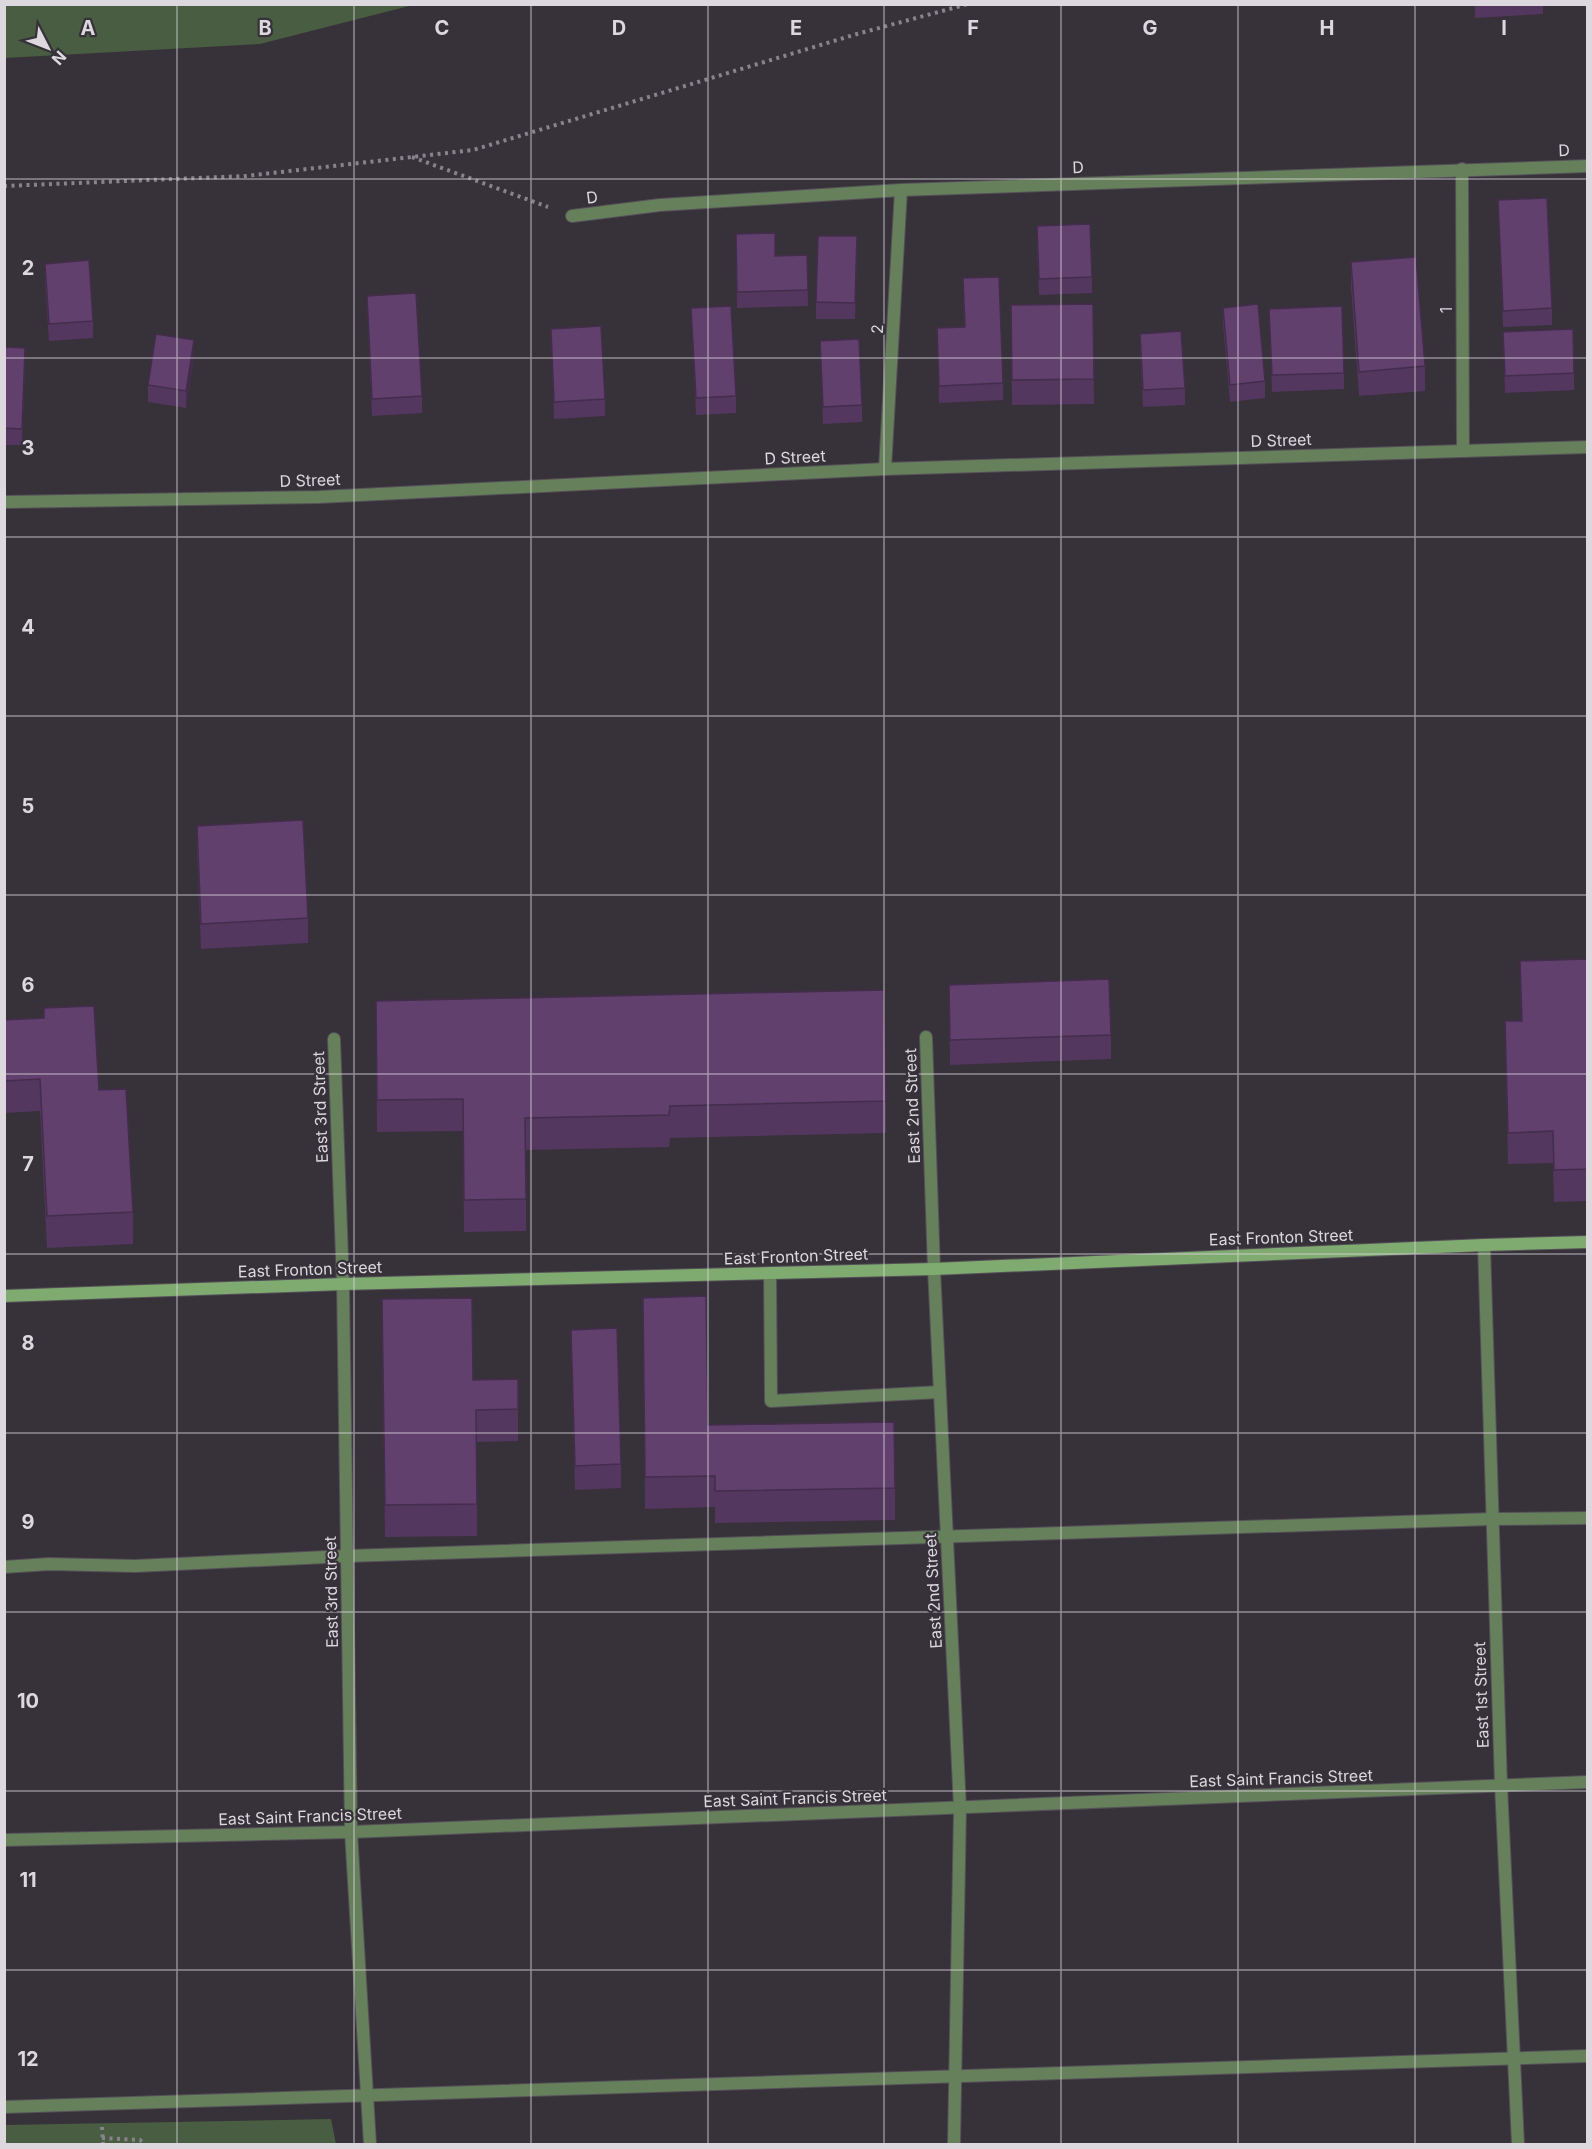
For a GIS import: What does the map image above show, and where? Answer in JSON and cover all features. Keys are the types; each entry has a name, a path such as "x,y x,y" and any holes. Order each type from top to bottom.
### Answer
{"main road":[{"name":"East Fronton Street","path":"4,1296 343,1284 934,1269 1587,1242"}],"street":[{"name":"D","path":"572,216 660,206 901,190 1587,166"},
{"name":"1","path":"1462,169 1462,451"},
{"name":"2","path":"885,469 901,190"},
{"name":"D Street","path":"4,502 319,497 885,469 1587,447"},
{"name":"East 2nd Street","path":"926,1037 934,1269 960,1808 954,2145"},
{"name":"East 3rd Street","path":"334,1039 343,1284 351,1832 370,2145"},
{"name":"East 1st Street","path":"1484,1245 1501,1785 1518,2145"},
{"path":"770,1273 771,1401 940,1392"},
{"path":"4,1567 49,1564 135,1566 346,1556 1492,1519 1587,1518"},
{"name":"East Saint Francis Street","path":"4,1840 351,1832 1587,1782"},
{"path":"4,2107 1587,2056"}],"path":[{"path":"4,186 246,176 473,150 857,34 968,4"},
{"path":"410,157 572,216"},
{"path":"102,2138 140,2140 146,2145"}],"green space":[{"path":"5,4 413,5 260,44 5,58"},
{"path":"331,2119 336,2144 5,2144 5,2125"}],"building":[{"path":"1547,198 1552,308 1503,311 1498,200"},
{"path":"1090,224 1092,277 1039,279 1037,226"},
{"path":"775,233 775,256 807,255 808,290 737,292 736,234"},
{"path":"818,236 857,236 855,303 816,302"},
{"path":"1416,257 1425,366 1359,372 1351,262"},
{"path":"89,260 93,321 49,324 45,264"},
{"path":"999,277 1003,383 939,386 937,328 965,327 963,278"},
{"path":"416,293 422,396 372,399 367,296"},
{"path":"1093,304 1094,379 1012,380 1011,305"},
{"path":"1258,304 1265,381 1230,385 1223,308"},
{"path":"731,306 736,396 696,398 691,308"},
{"path":"1342,306 1344,373 1272,375 1269,309"},
{"path":"601,326 605,399 554,402 551,329"},
{"path":"1573,329 1574,373 1505,376 1503,332"},
{"path":"1181,331 1185,388 1143,390 1140,334"},
{"path":"156,334 194,340 186,391 148,385"},
{"path":"859,339 862,405 823,407 820,341"},
{"path":"4,347 25,348 22,429 4,428"},
{"path":"303,820 308,918 201,924 197,826"},
{"path":"1587,959 1587,1169 1554,1170 1553,1131 1508,1133 1505,1021 1522,1021 1520,961"},
{"path":"1109,979 1111,1035 950,1040 949,985"},
{"path":"884,990 886,1101 670,1106 669,1115 525,1118 526,1199 464,1200 463,1099 377,1100 376,1001"},
{"path":"94,1006 99,1090 126,1089 133,1212 47,1216 40,1079 4,1081 4,1020 44,1018 44,1008"},
{"path":"706,1296 708,1425 894,1422 895,1488 715,1491 715,1476 645,1477 643,1298"},
{"path":"472,1298 473,1380 518,1379 518,1409 476,1410 477,1504 385,1505 382,1299"},
{"path":"617,1328 621,1464 575,1466 571,1330"}]}
